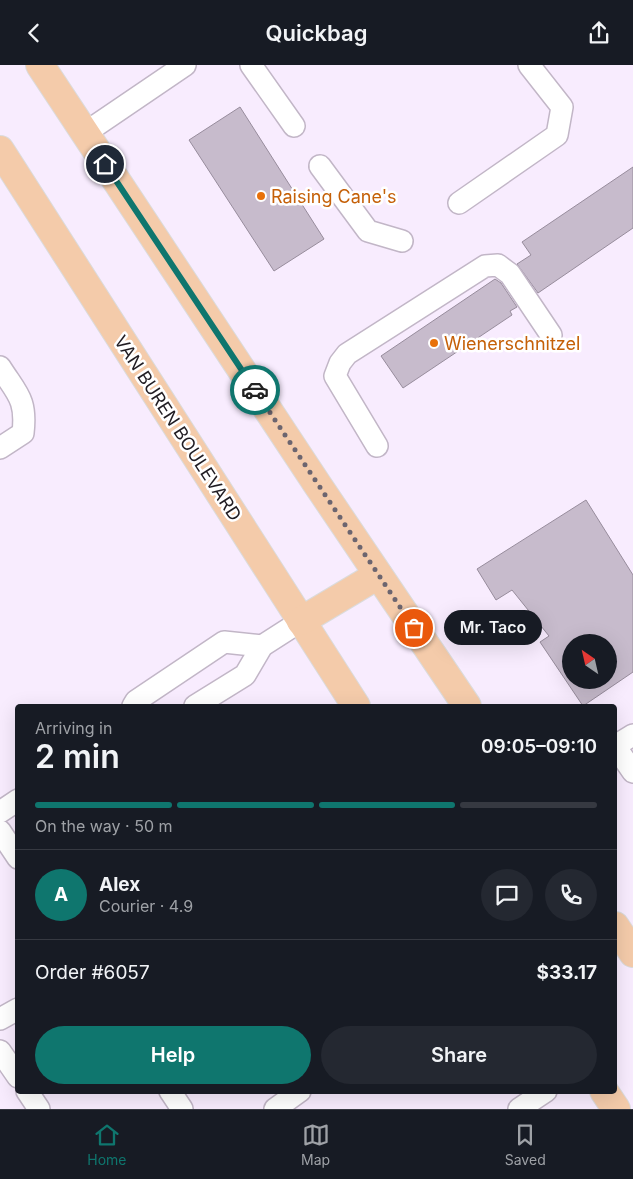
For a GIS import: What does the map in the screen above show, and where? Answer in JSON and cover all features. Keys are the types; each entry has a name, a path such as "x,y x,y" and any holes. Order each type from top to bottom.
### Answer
{"main road":[{"path":"40,65 466,704"},
{"name":"VAN BUREN BOULEVARD","path":"1,155 355,704"},
{"path":"301,621 378,575"},
{"path":"617,929 633,953"},
{"path":"606,1094 616,1109"}],"lane":[{"path":"85,133 185,65"},
{"path":"251,65 294,126"},
{"path":"459,203 557,135 562,107 529,65"},
{"path":"320,166 368,231 402,241"},
{"path":"377,446 335,376 340,363 347,354 484,266 498,265 510,274 551,335"},
{"path":"0,367 23,402 25,416 22,433 0,448"},
{"path":"198,704 245,675 262,646 301,621"},
{"path":"134,704 224,642 262,646"},
{"path":"617,745 633,735"},
{"path":"617,749 633,772"},
{"path":"0,812 15,802"},
{"path":"0,831 15,854"},
{"path":"0,1019 15,1011"},
{"path":"0,1051 15,1073"},
{"path":"29,1094 39,1109"},
{"path":"172,1094 182,1109"},
{"path":"275,1109 295,1094"},
{"path":"519,1109 542,1094"}],"building":[{"path":"240,107 324,239 274,271 189,140"},
{"path":"633,167 633,228 538,293 517,264 531,255 522,242"},
{"path":"495,279 501,283 517,307 510,311 512,315 403,388 381,356"},
{"path":"586,500 633,575 633,672 618,682 618,634 562,634 562,675 540,642 549,636 512,590 496,600 477,569"},
{"path":"572,689 608,689 586,704 582,704"}],"way so far":[{"path":"255,390 414,628"}],"place":[{"name":"Raising Cane's","path":"261,196"},
{"name":"Wienerschnitzel","path":"434,343"},
{"name":"Mr. Taco","path":"414,628"}],"route":[{"path":"105,164 255,390"}]}
